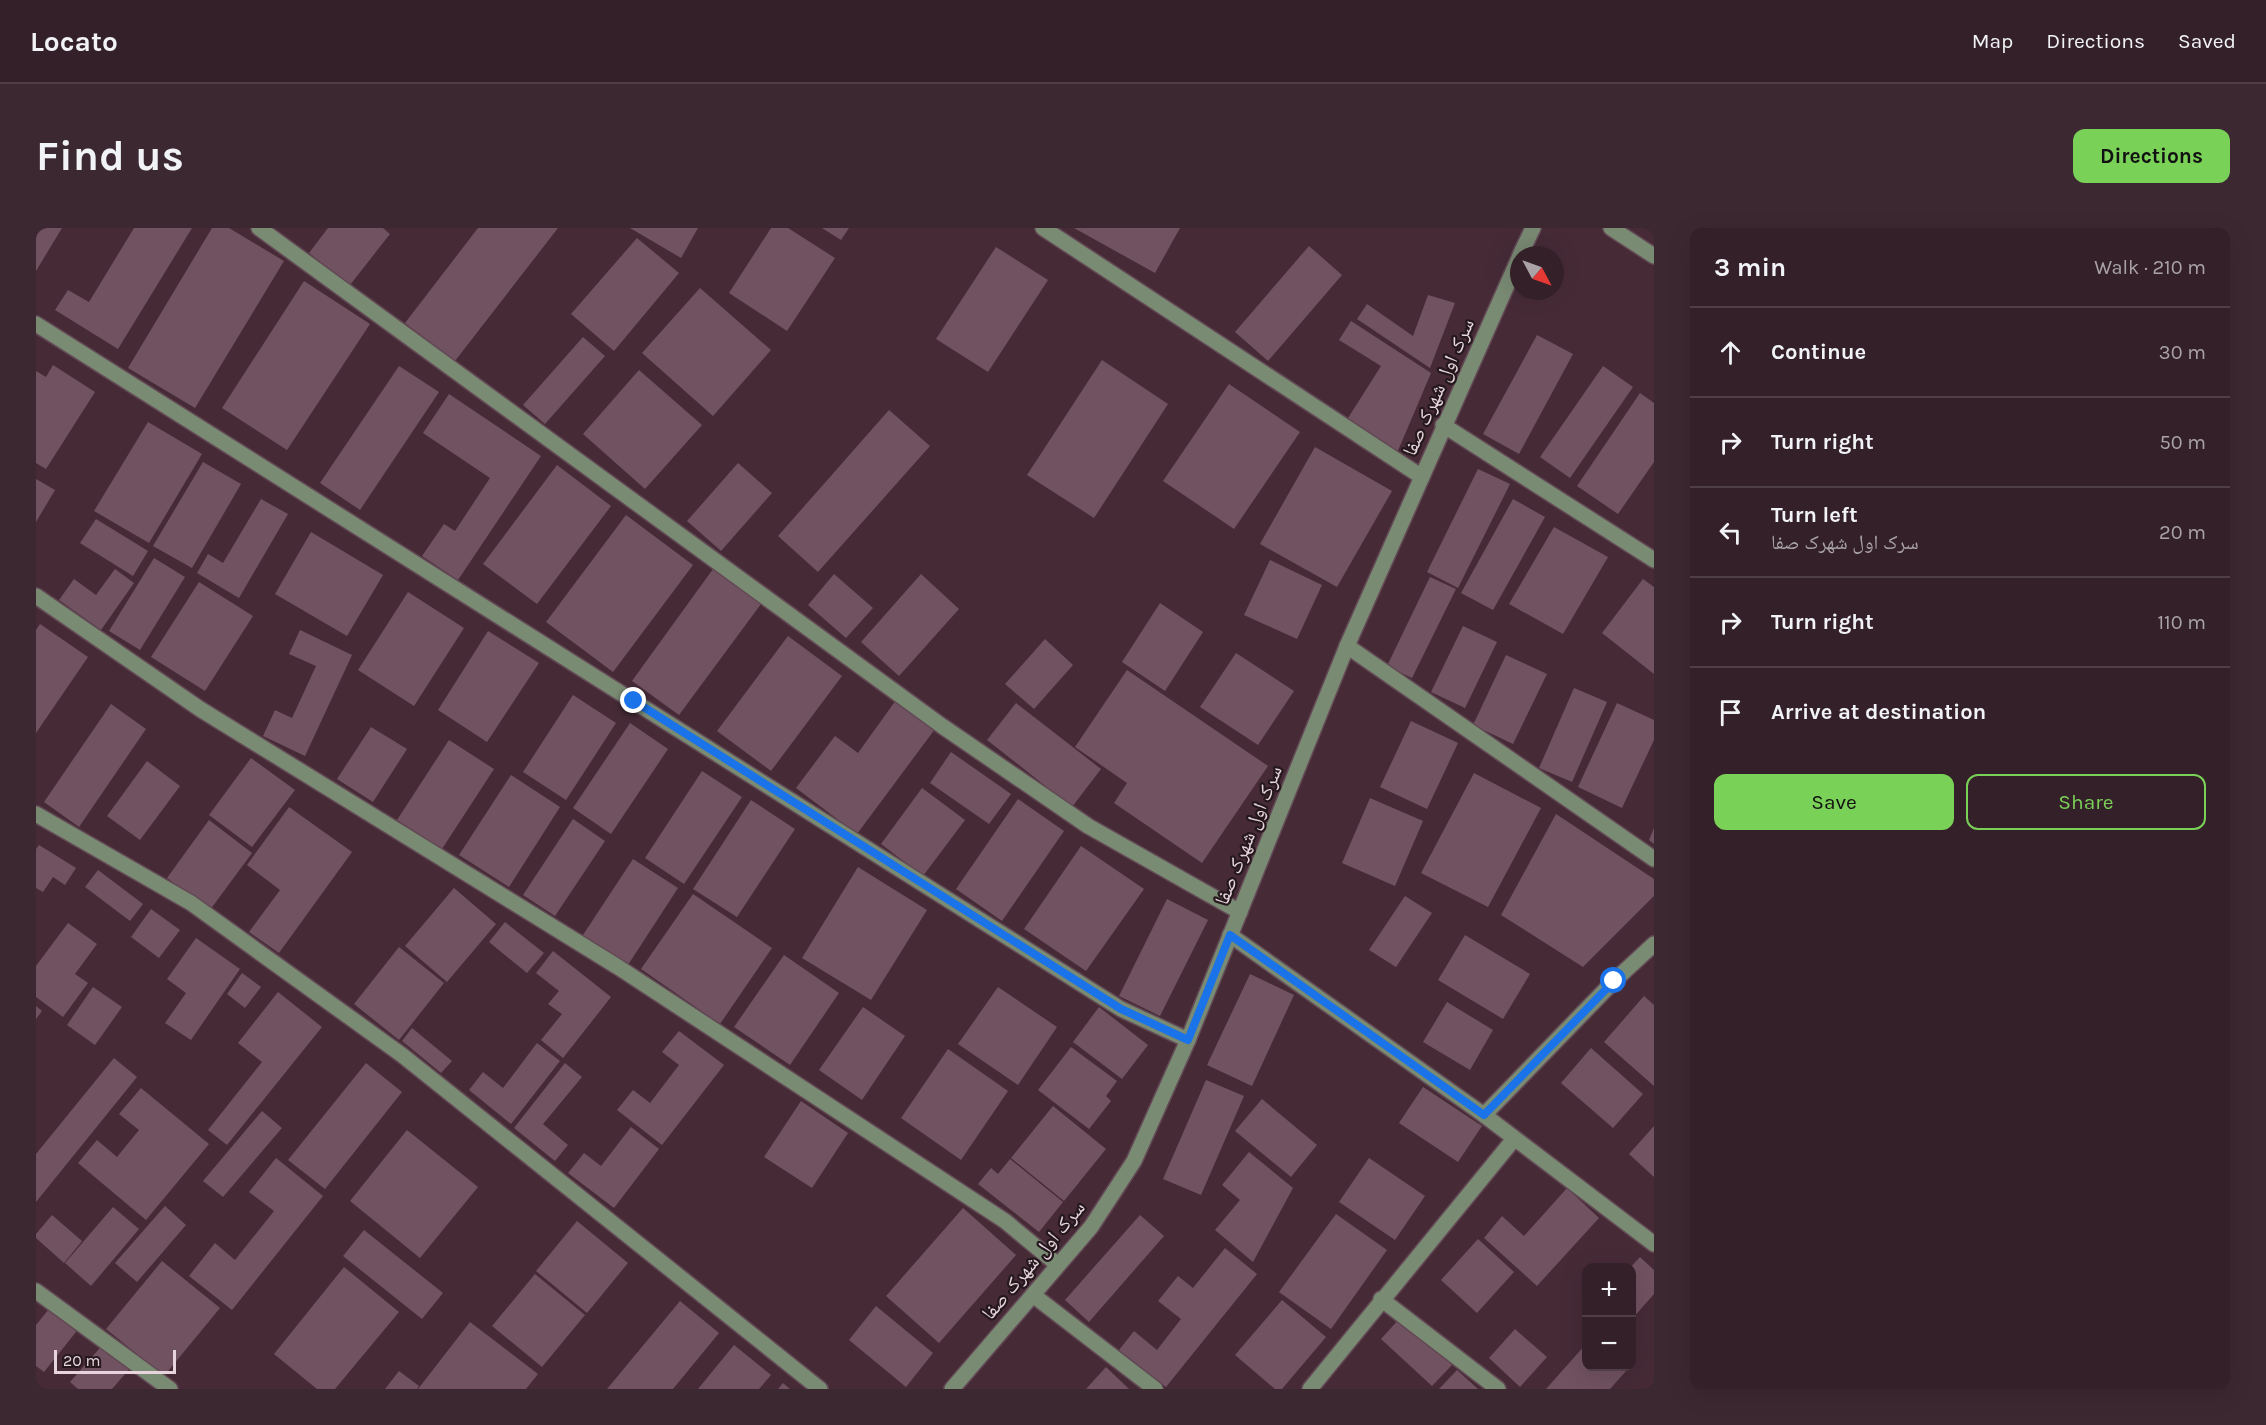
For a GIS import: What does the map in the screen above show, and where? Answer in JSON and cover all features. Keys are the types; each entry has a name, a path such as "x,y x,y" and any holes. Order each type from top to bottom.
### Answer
{"street":[{"path":"259,228 942,726 1088,826 1240,912"},
{"path":"1043,228 1422,477"},
{"name":"سرک اول شهرک صفا","path":"1525,246 1533,228"},
{"path":"1611,228 1654,256"},
{"name":"سرک اول شهرک صفا","path":"952,1389 1091,1227 1134,1161 1188,1040 1347,646 1510,278"},
{"path":"36,324 1121,1009 1188,1040"},
{"path":"1443,425 1654,560"},
{"path":"36,596 200,709 628,974 1005,1221 1058,1265"},
{"path":"1347,646 1654,859"},
{"path":"36,814 190,903 402,1055 820,1389"},
{"path":"1230,935 1484,1115 1654,1244"},
{"path":"1484,1115 1614,981 1654,944"},
{"path":"1310,1389 1381,1299 1514,1139"},
{"path":"36,1291 170,1389"},
{"path":"1033,1294 1155,1389"},
{"path":"1381,1299 1498,1389"}],"building":[{"path":"36,228 62,228 36,271"},
{"path":"134,228 192,228 118,349 55,310 68,290 89,302"},
{"path":"212,228 229,228 284,261 195,408 128,368"},
{"path":"328,228 383,228 390,234 350,285 309,253"},
{"path":"478,228 558,228 455,361 405,323"},
{"path":"630,228 698,228 681,258"},
{"path":"771,228 788,228 835,258 787,331 729,293"},
{"path":"822,228 849,228 841,240"},
{"path":"1074,228 1180,228 1155,273"},
{"path":"637,238 679,273 614,351 571,314"},
{"path":"1309,246 1342,275 1268,361 1235,332"},
{"path":"996,247 1048,280 988,372 936,339"},
{"path":"304,281 370,324 287,450 222,408"},
{"path":"700,288 771,350 713,416 642,353"},
{"path":"1428,295 1455,303 1430,368 1357,319 1367,304 1413,336"},
{"path":"1351,321 1431,373 1397,453 1348,418 1381,366 1339,340"},
{"path":"1537,335 1573,354 1519,454 1483,434"},
{"path":"583,337 605,356 545,424 523,405"},
{"path":"1102,360 1168,404 1094,518 1027,475"},
{"path":"53,365 95,392 46,469 36,463 36,371 46,377"},
{"path":"399,366 439,392 360,510 320,483"},
{"path":"1603,366 1633,387 1570,478 1540,457"},
{"path":"639,370 702,425 645,489 583,434"},
{"path":"1229,384 1300,432 1234,529 1163,481"},
{"path":"1640,393 1654,403 1654,462 1618,514 1577,486"},
{"path":"449,394 541,456 458,580 422,556 444,524 455,531 490,478 423,433"},
{"path":"889,410 930,446 818,572 778,536"},
{"path":"148,422 202,454 149,543 94,511"},
{"path":"1315,447 1392,491 1337,587 1260,544"},
{"path":"203,462 241,484 192,568 153,546"},
{"path":"738,463 772,493 721,551 687,521"},
{"path":"557,465 611,506 537,604 483,564"},
{"path":"1478,469 1510,484 1458,588 1427,572"},
{"path":"36,479 55,490 36,522"},
{"path":"261,499 288,514 239,598 197,573 208,554 223,563"},
{"path":"1513,499 1545,517 1493,610 1461,593"},
{"path":"626,515 693,565 613,672 546,622"},
{"path":"96,519 148,551 133,576 80,543"},
{"path":"1554,527 1608,557 1563,634 1509,604"},
{"path":"311,532 383,575 347,636 275,594"},
{"path":"154,558 185,577 140,650 109,631"},
{"path":"1270,560 1322,585 1297,639 1244,615"},
{"path":"115,569 134,583 101,630 59,600 74,579 96,595"},
{"path":"713,569 761,604 679,715 632,681"},
{"path":"834,574 873,608 846,638 808,605"},
{"path":"921,574 959,609 899,676 861,642"},
{"path":"1430,577 1456,589 1412,678 1387,666"},
{"path":"1643,579 1654,587 1654,674 1602,633"},
{"path":"199,582 253,616 205,691 151,657"},
{"path":"408,592 464,628 414,706 358,670"},
{"path":"1160,603 1203,632 1165,691 1122,662"},
{"path":"40,624 88,657 36,733 36,630"},
{"path":"1463,626 1497,642 1465,708 1431,692"},
{"path":"300,630 352,655 305,756 263,736 275,710 292,718 316,666 289,654"},
{"path":"488,631 539,663 487,742 438,710"},
{"path":"788,636 842,676 771,771 717,731"},
{"path":"1045,639 1073,665 1034,709 1005,684"},
{"path":"1236,653 1294,691 1258,745 1200,707"},
{"path":"1506,655 1547,674 1513,744 1473,725"},
{"path":"1127,670 1268,766 1202,863 1114,803 1127,783 1075,747"},
{"path":"1574,688 1607,702 1572,782 1539,768"},
{"path":"573,695 616,723 566,800 523,772"},
{"path":"896,700 935,729 857,834 796,788 835,736 858,753"},
{"path":"1016,703 1101,769 1072,807 987,740"},
{"path":"1617,703 1654,720 1654,740 1622,808 1578,787"},
{"path":"111,704 146,729 79,827 44,802"},
{"path":"1411,721 1458,743 1427,809 1380,787"},
{"path":"630,723 668,749 611,834 573,808"},
{"path":"371,727 407,749 373,802 337,779"},
{"path":"449,740 494,769 442,849 397,820"},
{"path":"951,752 1011,794 989,824 930,783"},
{"path":"251,758 295,790 252,847 209,815"},
{"path":"147,761 180,786 140,840 107,816"},
{"path":"702,771 742,797 684,884 645,858"},
{"path":"1474,773 1541,808 1488,907 1421,873"},
{"path":"511,775 560,807 509,887 459,855"},
{"path":"922,788 965,820 923,876 881,844"},
{"path":"1370,798 1423,821 1395,886 1342,863"},
{"path":"1018,799 1064,831 1002,921 956,889"},
{"path":"751,800 795,829 737,917 693,889"},
{"path":"289,807 352,852 279,953 249,932 280,890 247,865"},
{"path":"1556,814 1654,879 1654,896 1583,967 1501,915"},
{"path":"573,819 605,841 555,916 523,895"},
{"path":"209,820 252,853 210,910 167,878"},
{"path":"1654,828 1654,844 1649,840"},
{"path":"39,845 76,868 65,885 53,877 43,892 36,888 36,849"},
{"path":"1081,846 1144,889 1086,971 1024,929"},
{"path":"633,859 678,888 626,968 581,938"},
{"path":"858,867 927,910 871,1000 802,958"},
{"path":"98,870 143,904 130,921 85,887"},
{"path":"454,888 496,924 447,982 405,946"},
{"path":"693,894 772,948 720,1024 641,969"},
{"path":"1405,896 1432,913 1396,967 1369,950"},
{"path":"1167,899 1208,920 1160,1016 1119,996"},
{"path":"151,909 180,930 159,958 131,937"},
{"path":"505,922 544,953 527,973 489,942"},
{"path":"68,923 97,944 75,974 88,983 63,1017 36,997 36,966"},
{"path":"1465,935 1530,974 1503,1019 1438,980"},
{"path":"196,938 240,969 191,1040 165,1023 186,993 167,979"},
{"path":"399,947 444,983 399,1040 354,1004"},
{"path":"553,951 611,997 563,1058 541,1040 562,1014 548,1004 559,991 536,973"},
{"path":"784,955 839,993 790,1065 734,1027"},
{"path":"242,973 261,987 245,1008 227,994"},
{"path":"1250,974 1294,995 1252,1086 1207,1065"},
{"path":"93,987 122,1007 95,1045 67,1025"},
{"path":"998,987 1057,1027 1018,1085 958,1044"},
{"path":"278,992 322,1027 227,1145 208,1130 262,1062 238,1043"},
{"path":"1644,996 1654,1005 1654,1086 1604,1042"},
{"path":"1447,1002 1493,1030 1470,1070 1423,1042"},
{"path":"36,1006 42,1011 36,1019"},
{"path":"863,1007 905,1036 862,1100 819,1070"},
{"path":"1099,1007 1148,1045 1122,1079 1073,1042"},
{"path":"412,1028 452,1061 441,1073 402,1041"},
{"path":"679,1031 724,1065 662,1145 617,1110 633,1090 650,1103 679,1065 662,1052"},
{"path":"537,1043 560,1061 511,1124 469,1090 483,1072 503,1088"},
{"path":"1071,1047 1117,1081 1106,1096 1111,1101 1089,1129 1038,1090"},
{"path":"1591,1048 1643,1094 1613,1128 1561,1083"},
{"path":"948,1049 1008,1091 961,1160 901,1118"},
{"path":"114,1058 137,1077 36,1202 36,1154"},
{"path":"366,1063 402,1092 325,1189 288,1160"},
{"path":"565,1063 582,1077 543,1124 568,1145 555,1161 514,1128"},
{"path":"1206,1080 1244,1096 1201,1195 1163,1179"},
{"path":"1423,1087 1482,1126 1458,1162 1399,1123"},
{"path":"141,1088 209,1144 146,1220 78,1163 97,1140 117,1157 139,1130 119,1114"},
{"path":"1262,1099 1317,1145 1291,1177 1235,1131"},
{"path":"801,1101 848,1133 812,1188 764,1157"},
{"path":"1053,1106 1106,1149 1064,1201 1011,1158"},
{"path":"262,1111 282,1128 223,1197 203,1181"},
{"path":"1654,1126 1654,1177 1629,1154"},
{"path":"631,1127 659,1149 614,1208 568,1173 584,1153 601,1166"},
{"path":"407,1130 478,1187 420,1258 350,1201"},
{"path":"1249,1152 1293,1188 1253,1262 1215,1230 1240,1200 1222,1185"},
{"path":"276,1158 323,1196 232,1310 189,1276 215,1243 235,1260 274,1211 249,1192"},
{"path":"1369,1158 1425,1196 1395,1240 1339,1202"},
{"path":"1010,1159 1063,1202 1039,1232 978,1184 991,1168 998,1174"},
{"path":"1567,1188 1599,1218 1537,1286 1484,1238 1502,1216 1524,1236"},
{"path":"165,1206 186,1225 137,1282 115,1263"},
{"path":"113,1207 139,1229 91,1286 65,1263"},
{"path":"963,1208 1016,1255 939,1343 886,1296"},
{"path":"1336,1214 1387,1250 1331,1329 1279,1292"},
{"path":"52,1215 82,1241 64,1263 36,1238 36,1234"},
{"path":"1140,1215 1164,1236 1089,1322 1065,1300"},
{"path":"577,1221 628,1263 587,1313 536,1271"},
{"path":"364,1230 443,1293 422,1319 343,1256"},
{"path":"1478,1239 1514,1272 1477,1313 1441,1280"},
{"path":"1225,1248 1257,1274 1166,1387 1119,1350 1134,1331 1157,1350 1181,1319 1158,1301 1178,1276 1193,1288"},
{"path":"1640,1257 1654,1270 1654,1294 1636,1314 1636,1263"},
{"path":"162,1261 220,1308 164,1376 106,1329"},
{"path":"344,1267 399,1312 335,1389 317,1389 274,1354"},
{"path":"535,1274 585,1315 542,1367 492,1326"},
{"path":"1282,1300 1326,1337 1282,1389 1275,1389 1235,1355"},
{"path":"680,1301 719,1333 673,1389 607,1389"},
{"path":"53,1304 80,1327 44,1372 36,1366 36,1325"},
{"path":"876,1306 933,1353 906,1387 849,1340"},
{"path":"1400,1318 1452,1365 1432,1386 1381,1339"},
{"path":"470,1322 538,1374 526,1389 418,1389"},
{"path":"1515,1329 1547,1357 1520,1387 1489,1358"},
{"path":"105,1342 132,1366 112,1389 78,1389 70,1382"},
{"path":"734,1345 771,1375 759,1389 698,1389"},
{"path":"1582,1348 1582,1371 1626,1371 1610,1389 1546,1389"},
{"path":"1106,1367 1129,1389 1086,1389"},
{"path":"1457,1370 1478,1389 1439,1389"},
{"path":"399,1371 419,1386 417,1389 385,1389"},
{"path":"783,1383 790,1389 778,1389"}],"route":[{"path":"634,701 1121,1009 1188,1040 1230,935 1484,1115 1614,981"}]}
